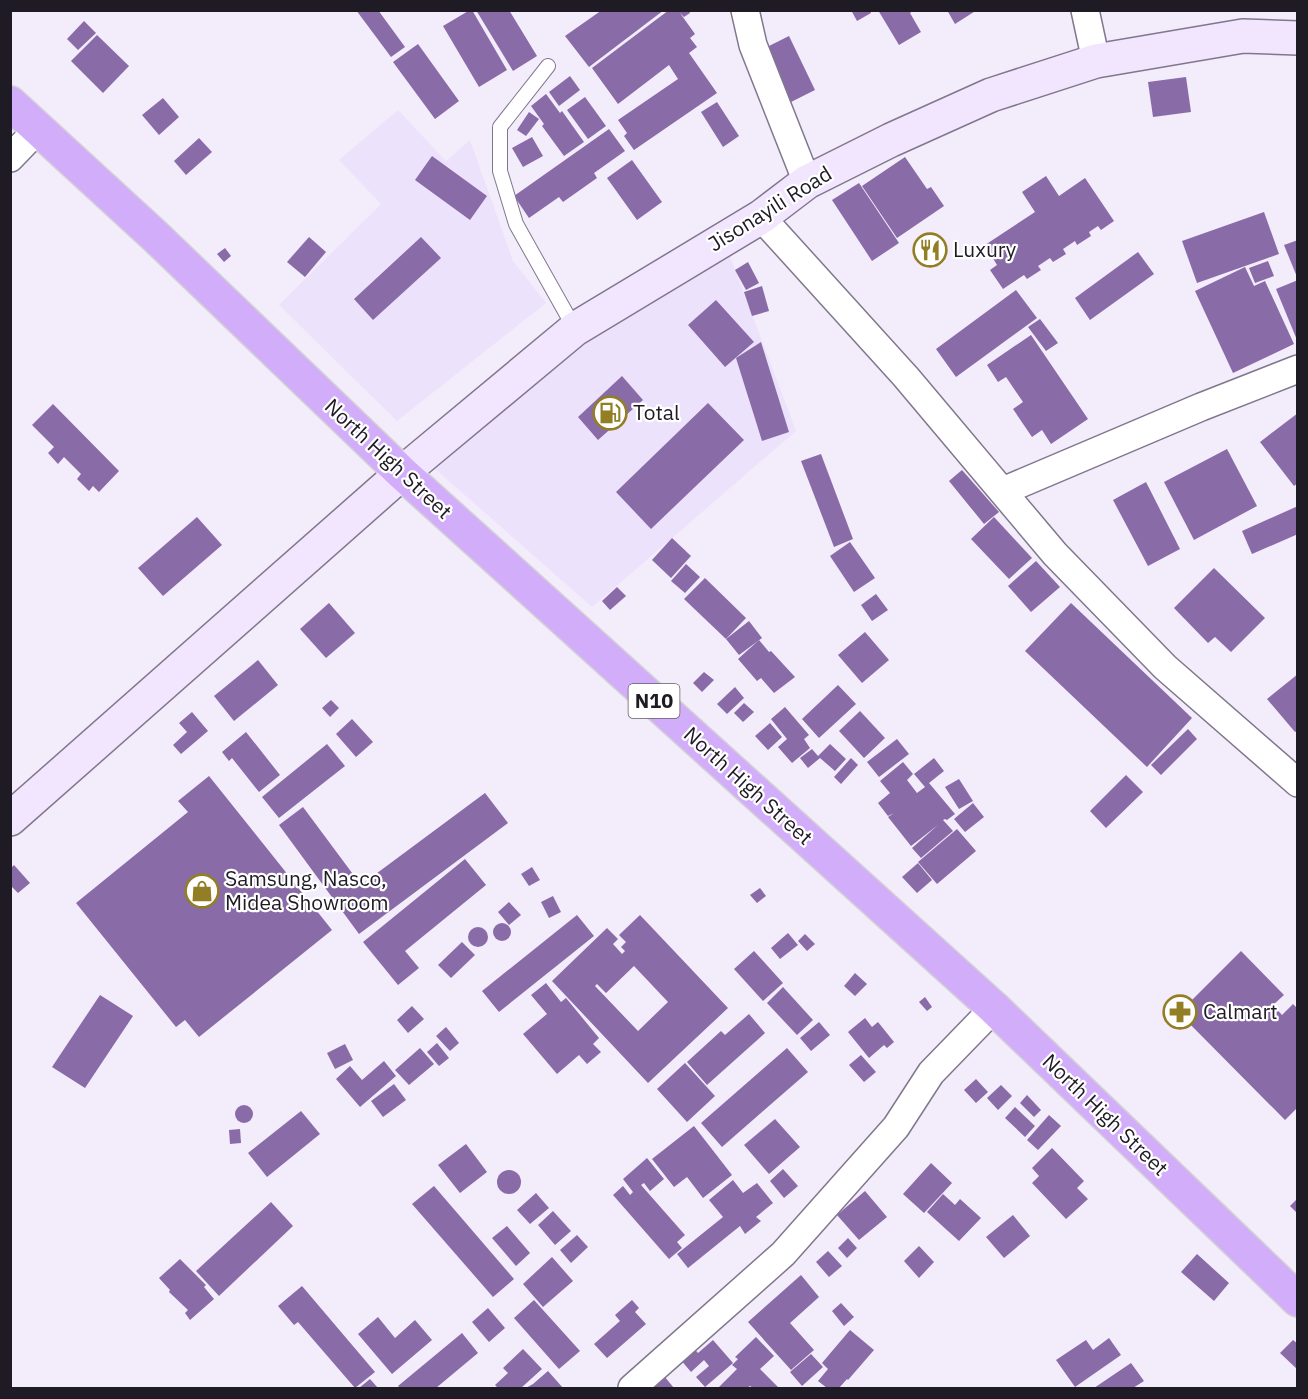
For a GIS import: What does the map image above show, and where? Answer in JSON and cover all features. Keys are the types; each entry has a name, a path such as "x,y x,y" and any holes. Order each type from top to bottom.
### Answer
{"highway":[{"name":"North High Street","path":"10,103 402,473 994,1008 1298,1300"}],"street":[{"path":"745,10 753,45 807,182"},
{"path":"1085,10 1096,61"},
{"name":"Jisonayili Road","path":"10,819 402,473 575,329 761,217 807,182 891,140 991,95 1096,61 1243,36 1298,38"},
{"path":"10,158 39,129"},
{"path":"761,217 906,377 1055,554 1166,667 1298,783"},
{"path":"1003,491 1200,407 1298,369"},
{"path":"633,1389 783,1254 896,1127 931,1073 994,1008"}],"lane":[{"path":"548,66 500,127 500,171 516,224 575,329"}],"shaded area":[{"path":"398,110 446,161 470,140 513,261 546,303 397,421 279,305 381,204 339,160"},
{"path":"728,251 796,431 592,607 425,460 559,349"}],"building":[{"path":"356,10 378,10 405,47 391,57"},
{"path":"470,10 507,70 479,87 443,26"},
{"path":"476,10 509,10 537,56 513,71"},
{"path":"602,10 664,10 589,67 565,36"},
{"path":"669,10 689,10 690,13 684,17 680,13 695,34 690,38 697,47 689,53 717,93 634,150 624,136 627,133 618,120 678,79 669,65 618,104 592,68"},
{"path":"851,10 870,10 871,13 857,21"},
{"path":"878,10 914,10 910,13 921,32 899,45"},
{"path":"947,10 977,10 955,24"},
{"path":"84,21 96,33 78,50 67,39"},
{"path":"97,35 129,66 103,93 71,61"},
{"path":"789,36 815,90 785,105 759,51"},
{"path":"418,44 459,101 435,119 393,62"},
{"path":"570,76 580,90 559,106 549,92"},
{"path":"1186,77 1191,112 1153,117 1148,82"},
{"path":"546,94 560,113 562,111 584,142 564,156 542,126 544,124 531,106"},
{"path":"585,97 606,126 588,139 567,110"},
{"path":"163,98 179,117 159,135 142,115"},
{"path":"717,102 739,136 723,147 701,112"},
{"path":"529,112 539,119 526,136 517,130"},
{"path":"609,129 625,151 594,173 597,178 563,202 559,197 529,218 514,196"},
{"path":"532,137 543,156 523,167 512,148"},
{"path":"199,138 212,152 186,175 174,161"},
{"path":"432,156 487,196 470,220 415,180"},
{"path":"905,157 927,189 931,187 944,206 897,238 862,186"},
{"path":"632,160 662,202 637,220 607,178"},
{"path":"1046,176 1059,196 1085,178 1114,221 1101,230 1098,226 1089,232 1091,236 1077,245 1075,241 1063,249 1066,254 1053,262 1050,258 1038,266 1041,270 1027,279 1024,275 1003,289 990,270 997,265 985,245 1035,212 1022,192"},
{"path":"859,183 899,243 872,261 832,200"},
{"path":"1264,212 1279,254 1197,283 1182,241"},
{"path":"309,237 326,252 305,277 287,262"},
{"path":"421,237 441,258 373,320 354,299"},
{"path":"1298,240 1298,277 1297,277 1284,245"},
{"path":"225,248 231,256 224,262 217,254"},
{"path":"1138,252 1154,274 1090,320 1075,298"},
{"path":"1268,261 1274,276 1255,283 1249,268"},
{"path":"748,262 759,283 746,290 735,270"},
{"path":"1245,267 1254,286 1265,281 1294,344 1233,373 1195,291"},
{"path":"1298,280 1298,340 1297,340 1276,289"},
{"path":"762,286 769,311 752,316 744,292"},
{"path":"1016,290 1037,318 956,377 936,349"},
{"path":"716,300 754,342 725,367 688,325"},
{"path":"1040,319 1058,343 1046,351 1028,327"},
{"path":"1031,335 1088,419 1051,444 1042,430 1032,437 1013,409 1023,402 1006,377 998,382 987,365"},
{"path":"761,342 789,432 762,441 736,358"},
{"path":"622,376 643,400 598,440 578,417"},
{"path":"708,403 744,440 651,529 616,492"},
{"path":"53,404 119,471 99,492 93,486 89,491 77,479 81,474 64,457 58,464 48,453 54,447 32,425"},
{"path":"1298,413 1298,483 1294,486 1260,442"},
{"path":"1227,449 1257,506 1194,540 1164,482"},
{"path":"821,454 853,539 834,547 801,461"},
{"path":"962,470 999,512 984,524 949,481"},
{"path":"1146,482 1180,549 1148,566 1113,500"},
{"path":"1298,506 1298,534 1252,554 1242,531"},
{"path":"197,517 222,545 163,596 138,568"},
{"path":"994,517 1032,558 1009,579 971,539"},
{"path":"672,538 691,556 671,578 652,560"},
{"path":"850,542 875,578 854,592 830,556"},
{"path":"1036,561 1060,587 1031,612 1008,586"},
{"path":"686,564 700,577 685,593 671,581"},
{"path":"1214,568 1265,618 1231,652 1215,637 1208,643 1174,608"},
{"path":"705,578 746,618 726,639 684,599"},
{"path":"617,587 626,596 610,610 602,601"},
{"path":"876,594 888,610 872,621 861,605"},
{"path":"329,603 355,633 326,658 300,629"},
{"path":"1071,603 1192,718 1147,767 1025,651"},
{"path":"749,621 762,638 739,655 726,639"},
{"path":"865,632 889,660 862,683 838,655"},
{"path":"759,640 795,677 774,693 761,678 757,681 738,659"},
{"path":"258,660 278,685 234,721 214,696"},
{"path":"704,672 714,680 702,692 693,683"},
{"path":"1298,674 1298,730 1295,732 1267,699"},
{"path":"838,685 856,704 819,738 802,719"},
{"path":"735,687 744,698 727,714 717,704"},
{"path":"331,700 339,708 330,717 322,708"},
{"path":"744,703 754,712 743,722 734,713"},
{"path":"785,707 809,735 804,739 810,748 792,763 778,747 787,739 771,719"},
{"path":"860,711 885,738 864,758 839,731"},
{"path":"192,712 208,731 181,754 173,745 187,732 179,723"},
{"path":"352,719 373,742 356,757 336,734"},
{"path":"770,723 782,737 768,750 755,736"},
{"path":"1188,729 1197,739 1161,775 1151,765"},
{"path":"246,732 280,775 259,792 232,758 229,761 222,752"},
{"path":"897,739 909,754 879,777 867,762"},
{"path":"327,744 345,766 279,818 262,797"},
{"path":"830,744 846,759 835,771 820,758 808,768 800,758 812,749 818,756"},
{"path":"851,758 858,765 841,784 834,777"},
{"path":"934,758 944,771 929,783 955,814 943,820 953,831 921,858 912,848 938,825 911,846 888,817 894,813 888,816 878,803 890,793 880,781 903,762 913,774 907,780 917,793 925,787 914,774"},
{"path":"1126,775 1143,792 1106,828 1090,811"},
{"path":"209,776 332,930 199,1037 185,1020 176,1027 76,903 188,812 178,801"},
{"path":"959,779 973,801 959,809 945,787"},
{"path":"485,793 508,823 359,934 279,825 303,807 361,885"},
{"path":"973,803 984,817 965,832 954,819"},
{"path":"957,829 976,851 937,884 918,862"},
{"path":"465,859 486,885 405,951 419,968 398,985 363,942"},
{"path":"918,863 932,880 917,893 902,877"},
{"path":"14,865 30,883 18,893 10,885 10,869"},
{"path":"532,867 540,880 529,886 521,874"},
{"path":"760,888 766,896 757,903 750,895"},
{"path":"553,896 561,912 549,918 541,902"},
{"path":"509,902 521,915 509,925 498,912"},
{"path":"577,915 594,936 499,1012 482,991"},
{"path":"640,915 728,1008 648,1083 552,981 607,928 618,939 613,944 622,954 625,951 621,947 626,942 619,935","holes":["634,966 668,1002 638,1031 595,986 597,984 606,993"]},
{"path":"502,923 508,926 511,932 508,938 502,941 496,938 493,932 496,926"},
{"path":"478,927 485,930 488,937 485,944 478,947 471,944 468,937 471,930"},
{"path":"788,933 798,945 780,959 771,948"},
{"path":"805,934 815,944 807,951 798,941"},
{"path":"462,942 475,955 451,978 438,965"},
{"path":"754,951 783,983 763,1001 734,969"},
{"path":"1241,951 1284,995 1273,1005 1282,1015 1293,1004 1298,1009 1298,1107 1285,1120 1179,1013"},
{"path":"855,973 867,984 855,996 844,986"},
{"path":"546,983 561,1002 566,998 599,1038 593,1044 601,1052 587,1064 579,1055 557,1074 523,1034 547,1014 531,995"},
{"path":"783,987 813,1020 797,1035 767,1003"},
{"path":"100,995 133,1016 85,1088 52,1067"},
{"path":"925,997 932,1007 927,1011 919,1002"},
{"path":"412,1006 424,1019 408,1033 397,1020"},
{"path":"749,1014 765,1033 707,1085 687,1062 721,1031 725,1035"},
{"path":"865,1018 872,1027 878,1022 894,1042 887,1048 884,1045 869,1058 848,1032"},
{"path":"819,1022 830,1035 811,1051 800,1038"},
{"path":"446,1027 459,1043 450,1051 436,1036"},
{"path":"437,1043 449,1058 439,1066 427,1052"},
{"path":"345,1044 353,1060 335,1069 327,1053"},
{"path":"420,1048 434,1064 409,1085 395,1070"},
{"path":"787,1048 808,1072 722,1147 701,1123"},
{"path":"861,1055 876,1072 864,1082 849,1065"},
{"path":"384,1061 396,1076 360,1107 336,1079 350,1066 362,1080"},
{"path":"685,1063 715,1096 687,1122 657,1089"},
{"path":"976,1079 988,1092 976,1103 964,1090"},
{"path":"394,1084 406,1100 383,1117 371,1101"},
{"path":"1001,1085 1012,1096 998,1110 987,1098"},
{"path":"1027,1095 1041,1110 1034,1117 1020,1103"},
{"path":"244,1105 252,1110 253,1114 248,1122 244,1123 236,1118 235,1114 240,1106"},
{"path":"1015,1107 1035,1126 1025,1137 1005,1118"},
{"path":"301,1111 320,1134 267,1177 248,1153"},
{"path":"1049,1115 1061,1126 1038,1150 1027,1140"},
{"path":"775,1119 800,1147 769,1174 744,1145"},
{"path":"694,1126 732,1175 703,1198 687,1177 674,1187 652,1159"},
{"path":"240,1129 241,1143 230,1144 229,1130"},
{"path":"466,1144 487,1172 460,1193 438,1165"},
{"path":"1052,1148 1084,1181 1077,1188 1088,1199 1066,1219 1032,1183 1039,1176 1032,1168"},
{"path":"647,1158 664,1179 650,1191 644,1183 641,1185 685,1235 677,1242 682,1248 669,1259 613,1195 623,1186 630,1195 633,1192 623,1179"},
{"path":"931,1163 952,1183 924,1213 903,1194"},
{"path":"783,1169 798,1186 784,1198 770,1181"},
{"path":"509,1170 518,1173 521,1182 518,1191 509,1194 500,1191 497,1182 500,1173"},
{"path":"733,1180 743,1193 757,1183 773,1203 756,1217 761,1221 745,1234 740,1226 688,1268 677,1254 723,1217 709,1200"},
{"path":"434,1186 514,1279 493,1297 412,1204"},
{"path":"865,1191 887,1217 859,1240 837,1215"},
{"path":"536,1193 549,1208 530,1224 517,1210"},
{"path":"943,1194 955,1205 960,1199 981,1218 959,1241 927,1212"},
{"path":"1298,1198 1298,1214 1290,1206"},
{"path":"271,1202 293,1226 219,1296 196,1271"},
{"path":"553,1211 571,1231 555,1245 538,1225"},
{"path":"1013,1215 1030,1236 1004,1258 986,1237"},
{"path":"507,1226 530,1253 516,1266 492,1238"},
{"path":"577,1235 588,1247 571,1263 560,1250"},
{"path":"848,1238 857,1248 847,1258 838,1248"},
{"path":"919,1246 934,1262 919,1278 904,1261"},
{"path":"828,1251 842,1266 829,1277 816,1262"},
{"path":"1197,1254 1229,1283 1214,1301 1181,1272"},
{"path":"552,1257 573,1281 543,1307 523,1284"},
{"path":"180,1259 206,1285 204,1287 214,1299 190,1320 185,1313 188,1310 169,1292 170,1290 159,1278"},
{"path":"801,1275 819,1297 790,1323 814,1350 791,1370 748,1322"},
{"path":"302,1286 375,1372 355,1388 298,1322 294,1325 278,1306"},
{"path":"534,1300 580,1351 559,1369 514,1318"},
{"path":"632,1300 639,1308 635,1312 646,1324 607,1358 594,1344 620,1321 615,1315"},
{"path":"841,1303 854,1317 844,1326 832,1311"},
{"path":"488,1308 505,1328 489,1342 472,1322"},
{"path":"378,1317 395,1338 415,1320 432,1340 392,1374 358,1334"},
{"path":"850,1330 874,1350 839,1388 827,1388 818,1381 828,1369 822,1363"},
{"path":"462,1333 478,1353 436,1388 400,1388 398,1386"},
{"path":"756,1337 774,1356 760,1369 779,1388 750,1386 747,1388 718,1388 737,1369 732,1365 738,1359 735,1357"},
{"path":"1109,1338 1121,1355 1075,1387 1056,1360 1086,1340 1093,1350"},
{"path":"713,1340 733,1363 705,1387 696,1377 709,1366 704,1360 691,1372 675,1353 688,1342 698,1353"},
{"path":"1293,1340 1298,1344 1298,1370 1280,1353"},
{"path":"523,1349 542,1369 521,1388 498,1388 495,1385 508,1373 503,1368"},
{"path":"811,1354 823,1367 802,1386 790,1372"},
{"path":"1131,1363 1144,1381 1133,1388 1094,1388"},
{"path":"659,1370 674,1388 645,1388"},
{"path":"548,1371 563,1388 526,1388 533,1384"},
{"path":"370,1379 378,1388 359,1388"}],"place":[{"name":"Luxury","path":"930,250"},
{"name":"Total","path":"610,413"},
{"name":"Samsung, Nasco, Midea Showroom","path":"202,891"},
{"name":"Calmart","path":"1180,1012"}]}
